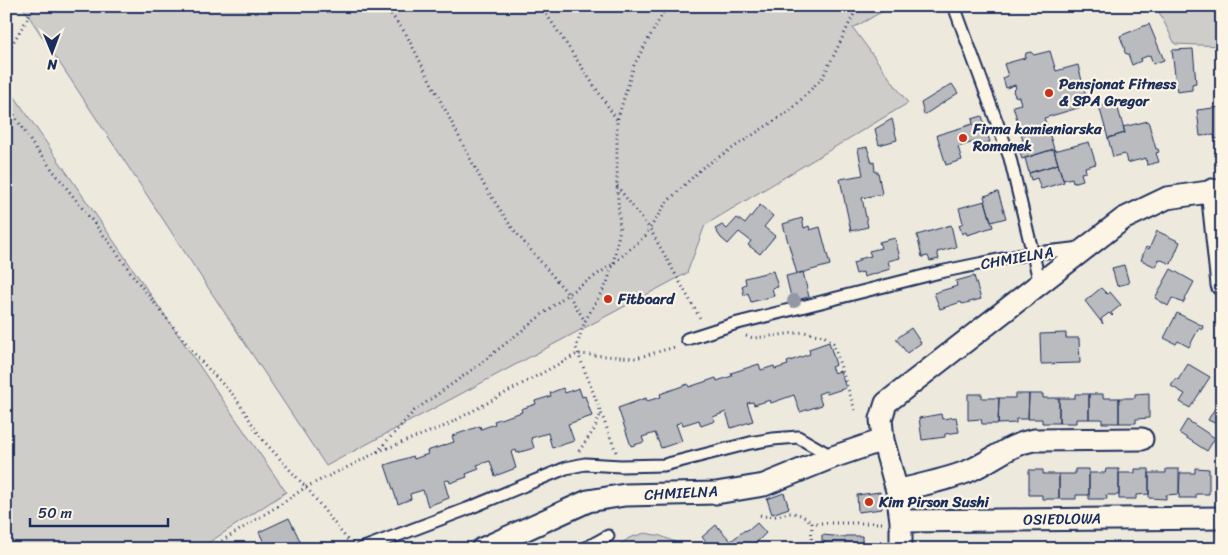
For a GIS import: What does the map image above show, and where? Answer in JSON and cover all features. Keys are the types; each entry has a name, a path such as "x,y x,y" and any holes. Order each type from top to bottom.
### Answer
{"street":[{"name":"CHMIELNA","path":"901,549 895,522 897,491 883,440 881,419 886,403 1123,219 1168,198 1217,190"},
{"path":"1217,190 1222,285"},
{"path":"897,491 972,469 1007,448 1022,442 1034,440 1142,439"},
{"name":"CHMIELNA","path":"482,549 588,500 625,495 716,493 764,485 833,457 883,440"},
{"name":"OSIEDLOWA","path":"895,522 1222,518"}],"lane":[{"path":"954,6 1010,158 1040,284"},
{"name":"CHMIELNA","path":"687,339 725,327 940,272 1034,253 1086,248"},
{"path":"361,549 467,509 566,468 584,464 621,466 664,465 773,438 798,437 833,457"},
{"path":"584,549 608,536"}],"path":[{"path":"6,54 35,6"},
{"path":"385,6 406,34 484,187 513,230 568,294 585,321"},
{"path":"541,6 617,121"},
{"path":"616,450 576,348 585,321 608,284 620,229 617,185 617,121 634,65 667,6"},
{"path":"377,452 414,411 476,367 568,294 613,264 645,236 666,203 702,168 791,110 823,77 858,6"},
{"path":"6,102 33,145 196,357 235,397 262,439 306,487 354,549"},
{"path":"617,185 650,229 708,332"},
{"path":"725,327 754,338 804,332 824,336 833,343 856,413"},
{"path":"209,549 306,487 377,452 445,426 577,354 636,358 666,350 687,339"},
{"path":"581,448 594,430 602,413"},
{"path":"760,515 775,516 795,512 802,514 812,523 895,522"},
{"path":"811,549 812,523"}],"shaded area":[{"path":"22,6 892,6 853,28 908,103 705,225 687,273 326,466"},
{"path":"1156,6 1222,6 1222,46 1175,44"},
{"path":"6,84 286,492 199,549 6,549"},
{"path":"645,533 661,536 675,542 674,549 614,549 629,538"}],"building":[{"path":"1149,24 1164,60 1153,64 1150,55 1132,65 1128,54 1125,53 1120,36"},
{"path":"1193,49 1196,83 1192,84 1192,90 1177,92 1172,50"},
{"name":"Pensjonat Fitness & SPA Gregor","path":"1050,51 1056,71 1078,65 1088,105 1044,118 1047,126 1021,133 1013,106 1021,104 1019,97 1015,96 1013,91 1016,88 1015,85 1006,88 1003,78 1008,76 1004,64 1025,58 1026,53 1031,52 1034,55"},
{"path":"952,84 958,93 924,115 921,103"},
{"path":"1116,102 1125,133 1108,138 1099,106"},
{"path":"1222,107 1222,138 1215,139 1214,135 1200,136 1197,110"},
{"name":"Firma kamieniarska Romanek","path":"982,116 990,142 978,145 977,141 958,147 962,160 946,165 937,135 973,124 972,119"},
{"path":"892,119 897,140 879,145 875,129"},
{"path":"1148,121 1156,149 1159,152 1156,153 1159,162 1147,165 1146,158 1127,163 1125,154 1113,157 1108,138 1125,133 1123,127"},
{"path":"1047,126 1054,149 1022,159 1017,143 1023,141 1021,134"},
{"path":"1089,142 1096,164 1085,167 1086,172 1081,173 1083,180 1073,183 1072,178 1063,180 1054,151"},
{"path":"867,147 872,163 874,162 875,172 878,172 882,194 862,198 868,227 851,231 840,179 863,175 858,149"},
{"path":"1054,149 1058,164 1029,173 1025,158"},
{"path":"1058,164 1064,182 1041,189 1037,178 1031,180 1029,173"},
{"path":"998,192 1006,218 991,222 984,196"},
{"path":"985,201 993,227 967,235 966,232 962,234 959,225 963,223 959,208"},
{"path":"760,205 773,216 764,227 775,236 760,254 748,245 751,241 739,232 728,244 721,238 715,229 722,225 727,229 737,218 745,224"},
{"path":"802,218 804,228 809,226 810,230 820,227 830,265 797,274 783,224"},
{"path":"951,225 956,247 937,252 939,259 930,261 928,256 922,257 917,235"},
{"path":"1157,231 1180,242 1171,264 1159,259 1156,267 1141,260 1146,247 1149,249"},
{"path":"895,238 900,258 888,261 890,269 864,277 863,272 856,274 853,263 859,261 859,259 871,256 869,251 881,248 879,242"},
{"path":"1124,265 1129,283 1117,286 1112,268"},
{"path":"1171,269 1194,282 1183,303 1172,298 1168,306 1155,298"},
{"path":"773,271 778,287 772,288 774,296 751,302 748,293 744,295 742,286 746,284 745,278"},
{"path":"803,272 809,297 792,301 786,276"},
{"path":"974,276 981,299 962,304 961,302 940,309 934,293 957,286 956,281"},
{"path":"1101,288 1107,294 1110,292 1121,305 1111,313 1112,316 1109,313 1101,319 1103,324 1085,301"},
{"path":"1177,313 1203,326 1202,330 1199,328 1189,347 1178,341 1176,344 1164,338"},
{"path":"911,328 921,343 907,353 896,339"},
{"path":"1066,333 1066,338 1079,338 1080,363 1041,364 1040,334"},
{"path":"829,342 836,365 831,367 834,373 840,371 846,388 827,394 826,391 818,394 822,405 800,412 794,395 771,403 770,400 754,405 753,402 747,403 753,421 731,428 726,412 713,417 715,421 701,426 699,420 683,425 682,422 676,424 682,441 661,448 655,433 642,437 644,442 631,446 618,408 646,398 647,401 661,397 660,394 688,384 689,387 716,378 717,381 732,376 731,373 759,364 761,370 774,366 775,369 788,365 787,362 810,354 809,349"},
{"path":"1188,364 1210,377 1190,408 1180,402 1185,394 1171,386 1176,378 1178,380"},
{"path":"1222,387 1222,424 1218,422 1217,424 1208,420 1221,398 1217,395"},
{"path":"563,388 565,393 579,388 582,397 585,396 592,416 568,424 574,441 552,448 548,433 531,438 534,448 517,453 516,450 511,452 516,468 495,476 490,461 477,465 479,469 466,474 467,477 450,483 449,480 444,481 449,498 428,506 423,490 410,494 411,499 398,504 385,465 413,456 414,459 428,454 427,451 454,442 452,436 480,426 481,429 495,424 494,421 522,412 521,409 536,404 535,401 551,396 550,393"},
{"path":"1149,393 1149,418 1136,419 1136,423 1119,423 1119,398 1135,398 1135,394"},
{"path":"968,394 982,394 982,398 999,398 998,424 982,424 981,419 968,420"},
{"path":"1015,394 1029,394 1028,419 1016,419 1016,423 998,424 999,398 1015,398"},
{"path":"1029,394 1043,394 1043,398 1059,398 1059,423 1042,423 1042,419 1028,419"},
{"path":"1075,394 1089,394 1089,419 1076,419 1076,423 1059,423 1059,398 1075,398"},
{"path":"1089,394 1103,394 1103,398 1119,398 1119,423 1102,423 1102,419 1089,419"},
{"path":"941,414 942,419 956,417 959,432 945,434 945,437 922,440 919,418"},
{"path":"1187,420 1215,438 1207,451 1179,433"},
{"path":"1195,468 1209,469 1209,494 1196,494 1196,498 1179,498 1180,473 1195,473"},
{"path":"1075,469 1089,469 1089,495 1076,495 1076,499 1059,499 1059,474 1075,474"},
{"path":"1106,469 1119,469 1119,495 1106,495 1107,499 1089,499 1089,473 1105,473"},
{"path":"1135,469 1149,469 1149,494 1136,495 1136,499 1119,499 1119,473 1135,473"},
{"path":"1166,469 1179,469 1179,494 1166,495 1166,499 1149,498 1149,473 1166,473"},
{"path":"1029,470 1043,470 1043,474 1059,474 1059,499 1042,499 1042,495 1029,495"},
{"name":"Kim Pirson Sushi","path":"880,492 882,509 858,512 857,495"},
{"path":"784,493 789,508 772,514 767,499"},
{"path":"289,518 304,549 267,549 259,532"},
{"path":"757,523 766,533 750,549 712,549 702,537 716,525 731,541"},
{"path":"822,535 862,536 862,543 859,543 859,549 823,549 825,548 825,542 822,542"},
{"path":"1195,546 1208,546 1209,549 1195,549"}],"place":[{"name":"Pensjonat Fitness & SPA Gregor","path":"1049,93"},
{"name":"Firma kamieniarska Romanek","path":"963,138"},
{"name":"Fitboard","path":"608,299"},
{"name":"Kim Pirson Sushi","path":"869,502"}]}
